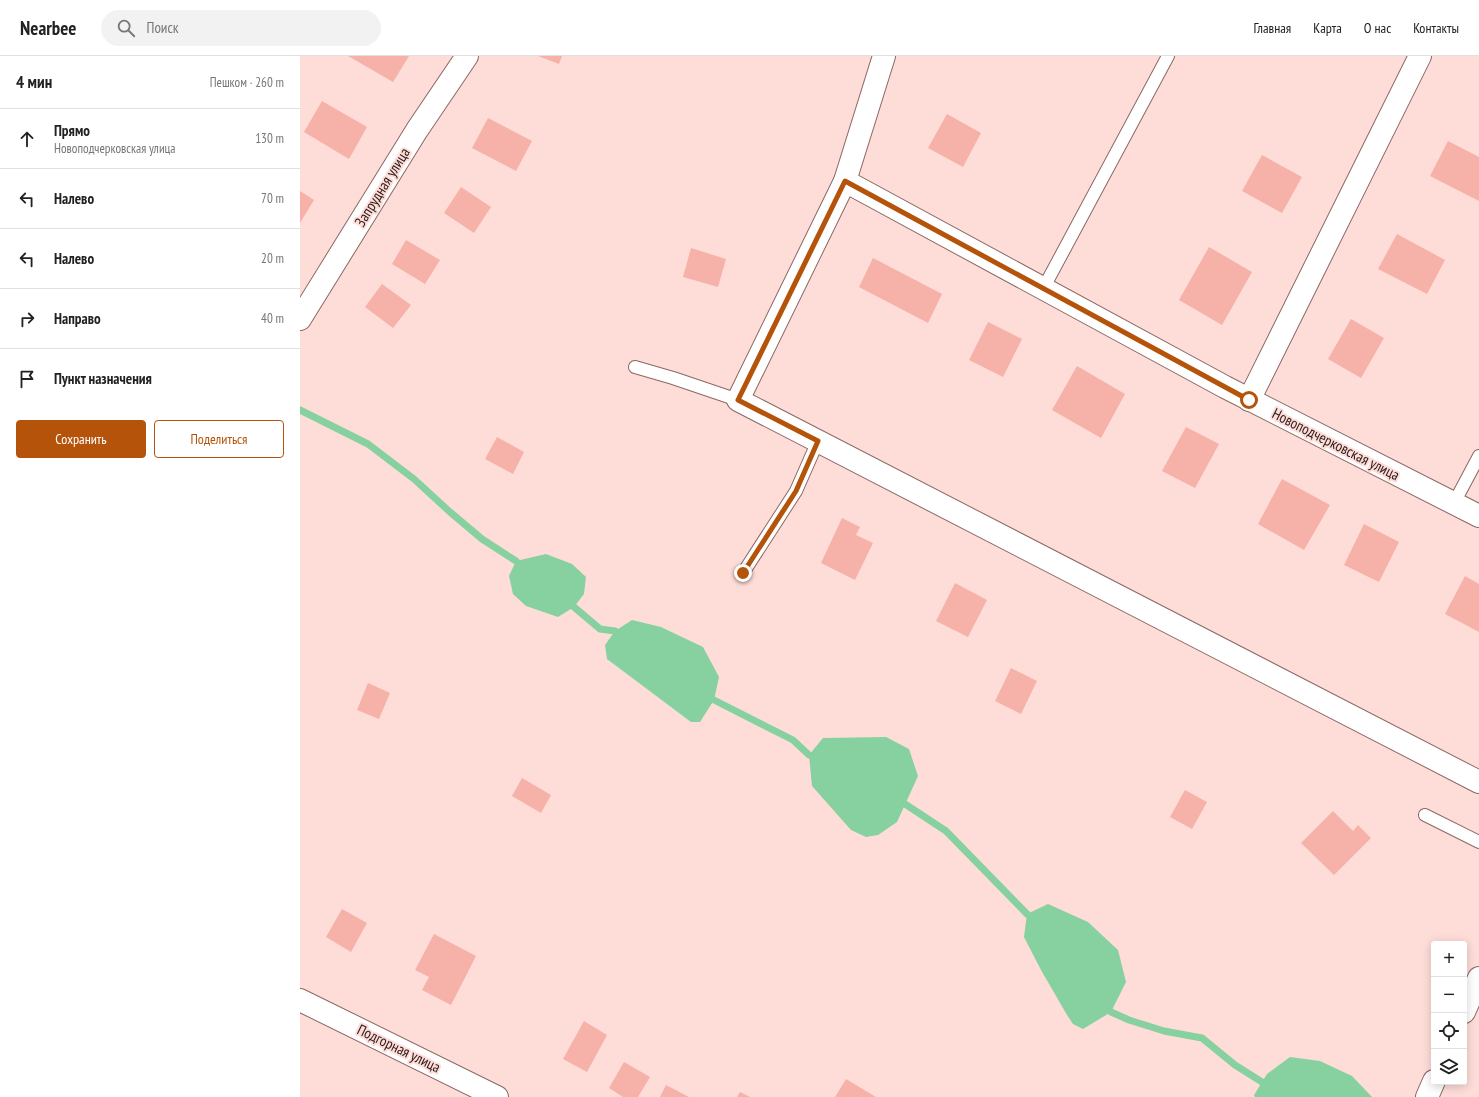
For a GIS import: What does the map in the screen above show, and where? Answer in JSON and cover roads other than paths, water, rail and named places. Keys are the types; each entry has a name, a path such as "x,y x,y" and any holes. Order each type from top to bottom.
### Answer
{"street":[{"name":"Запрудная улица","path":"300,319 417,130 467,56"},
{"path":"884,56 845,181 738,400 1479,782"},
{"path":"1249,400 1420,56"},
{"name":"Новоподчерковская улица","path":"845,181 1249,400 1479,516"},
{"path":"1470,1010 1479,978"},
{"name":"Подгорная улица","path":"300,1000 497,1097"},
{"path":"1427,1097 1432,1085"}],"lane":[{"path":"1043,289 1168,56"},
{"path":"635,367 738,400"},
{"path":"743,573 796,491 818,441"},
{"path":"1454,503 1479,456"},
{"path":"1425,815 1479,842"}],"waterway":[{"path":"300,410 368,444 414,479 482,539 516,561"},
{"path":"574,607 600,629 615,631"},
{"path":"714,700 793,740 809,755"},
{"path":"905,804 946,831 1027,914"},
{"path":"1111,1012 1129,1020 1164,1031 1202,1038 1235,1065 1262,1082"}]}
